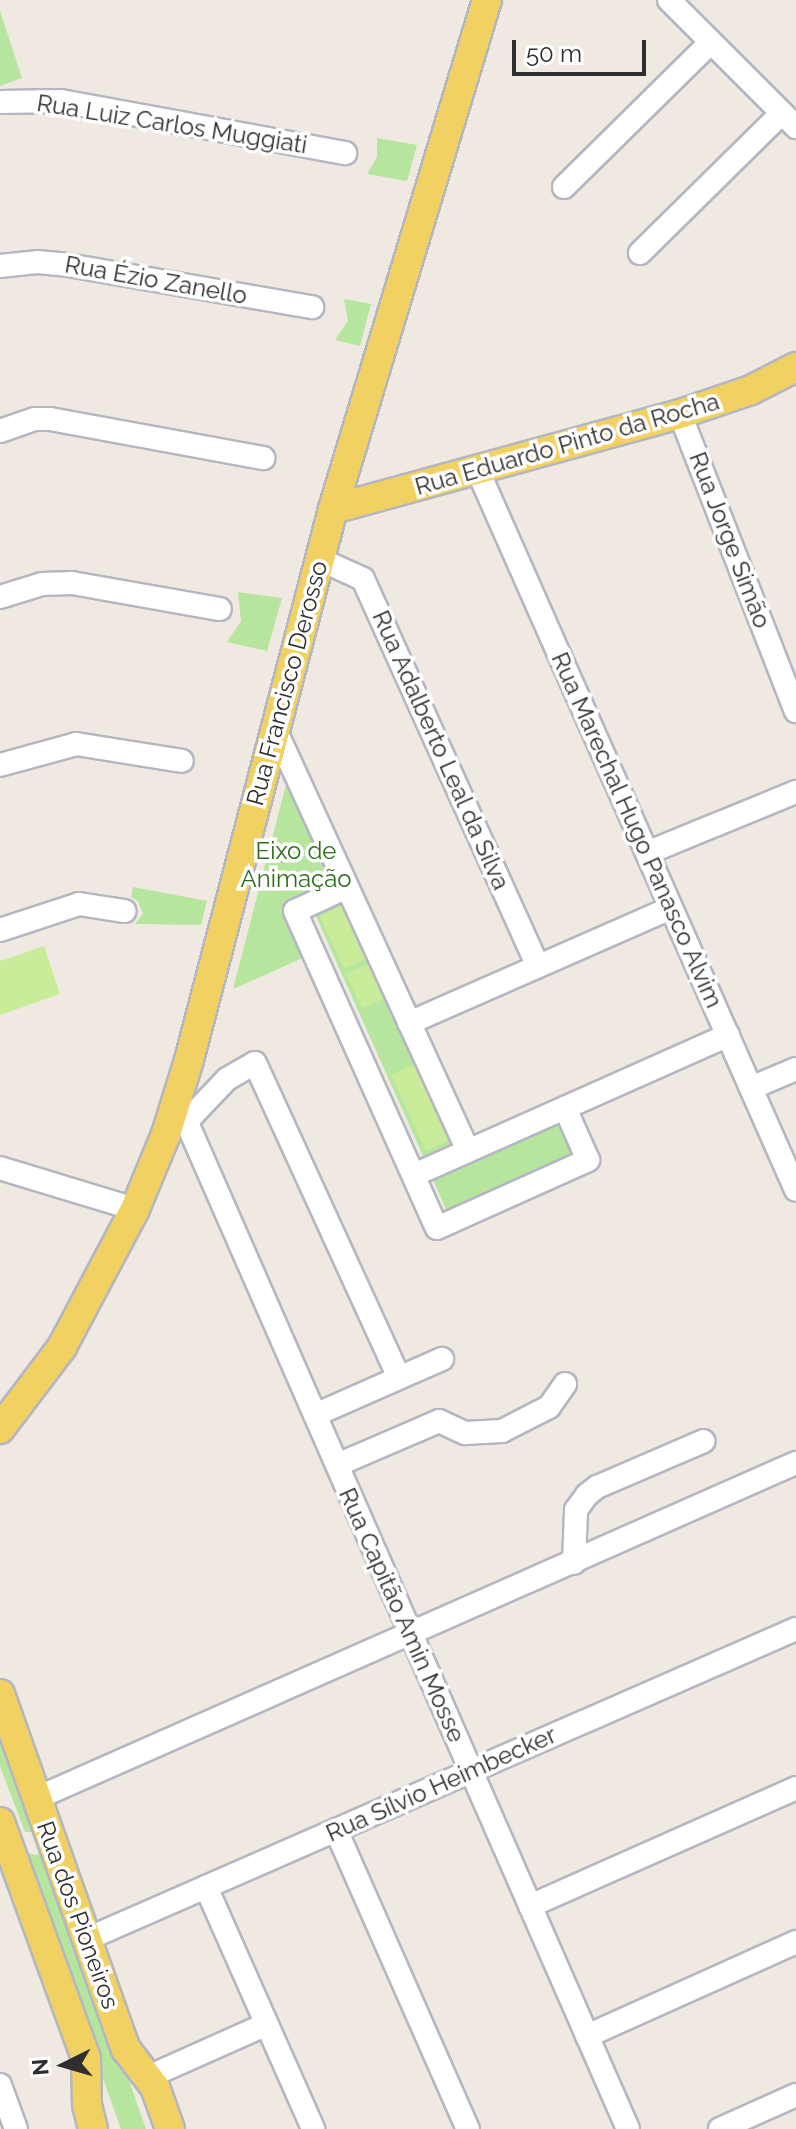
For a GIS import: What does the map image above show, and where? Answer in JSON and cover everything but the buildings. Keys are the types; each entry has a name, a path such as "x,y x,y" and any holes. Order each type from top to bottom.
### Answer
{"main road":[{"name":"Rua Francisco Derosso","path":"0,1429 62,1347 135,1209 182,1111 274,727 319,559 487,0"},
{"name":"Rua Eduardo Pinto da Rocha","path":"333,509 680,414 751,390 796,367"},
{"name":"Rua dos Pioneiros","path":"0,1694 126,2049 148,2077 170,2129"},
{"name":"Rua dos Pioneiros","path":"3,1831 86,2058 87,2105 93,2129"},
{"path":"3,1831 28,1847 37,1844 48,1831"}],"street":[{"path":"640,253 789,120 669,0"},
{"path":"564,187 711,42"},
{"name":"Rua Luiz Carlos Muggiati","path":"0,102 61,101 345,153"},
{"name":"Rua Ézio Zanello","path":"0,266 37,262 62,264 312,307"},
{"name":"Rua Jorge Simão","path":"680,414 796,711"},
{"path":"0,431 35,419 50,419 263,458"},
{"name":"Rua Marechal Hugo Panasco Alvim","path":"478,471 796,1190"},
{"name":"Rua Adalberto Leal da Silva","path":"319,559 357,574 367,587 538,966"},
{"path":"0,597 42,584 72,583 220,609"},
{"path":"274,727 468,1151"},
{"path":"0,765 76,744 182,761"},
{"path":"647,853 796,792"},
{"path":"347,887 295,911 437,1228 588,1160 565,1108"},
{"path":"0,930 79,904 124,911"},
{"path":"409,1023 671,908"},
{"path":"414,1175 728,1035"},
{"path":"182,1111 255,1063 399,1378"},
{"path":"751,1088 796,1069"},
{"name":"Rua Capitão Amin Mosse","path":"182,1111 628,2129"},
{"path":"0,1168 135,1209"},
{"path":"315,1415 442,1359"},
{"path":"337,1465 439,1421 465,1433 502,1431 549,1407 565,1384"},
{"path":"574,1563 576,1510 587,1495 597,1487 704,1441"},
{"path":"37,1798 796,1463"},
{"name":"Rua Sílvio Heimbecker","path":"87,1939 796,1629"},
{"path":"530,1906 796,1788"},
{"path":"336,1830 468,2129"},
{"path":"206,1887 313,2129"},
{"path":"587,2036 796,1942"},
{"path":"148,2077 267,2024"},
{"path":"0,2085 16,2129"},
{"path":"720,2129 796,2095"}],"green space":[{"path":"0,11 22,78 0,86"},
{"path":"377,138 417,145 407,181 367,174 377,157"},
{"path":"344,299 371,304 360,346 335,340 348,321"},
{"path":"238,592 282,598 267,651 227,642 241,621"},
{"name":"Eixo de Animação","path":"288,777 336,881 285,905 307,956 233,989"},
{"path":"133,887 207,901 201,925 135,924 143,914 138,901 131,897"},
{"name":"Eixo de Animação","path":"348,899 457,1144 424,1158 315,914"},
{"path":"347,904 370,957 344,969 320,916"},
{"path":"44,946 60,994 0,1015 0,961"},
{"path":"372,962 388,997 362,1008 346,974"},
{"path":"417,1063 452,1139 426,1151 391,1075"},
{"path":"561,1118 576,1153 447,1212 432,1177"},
{"path":"0,1721 37,1827 32,1832 25,1832 0,1766"},
{"path":"47,1848 146,2129 121,2129 22,1852 36,1855"}]}
